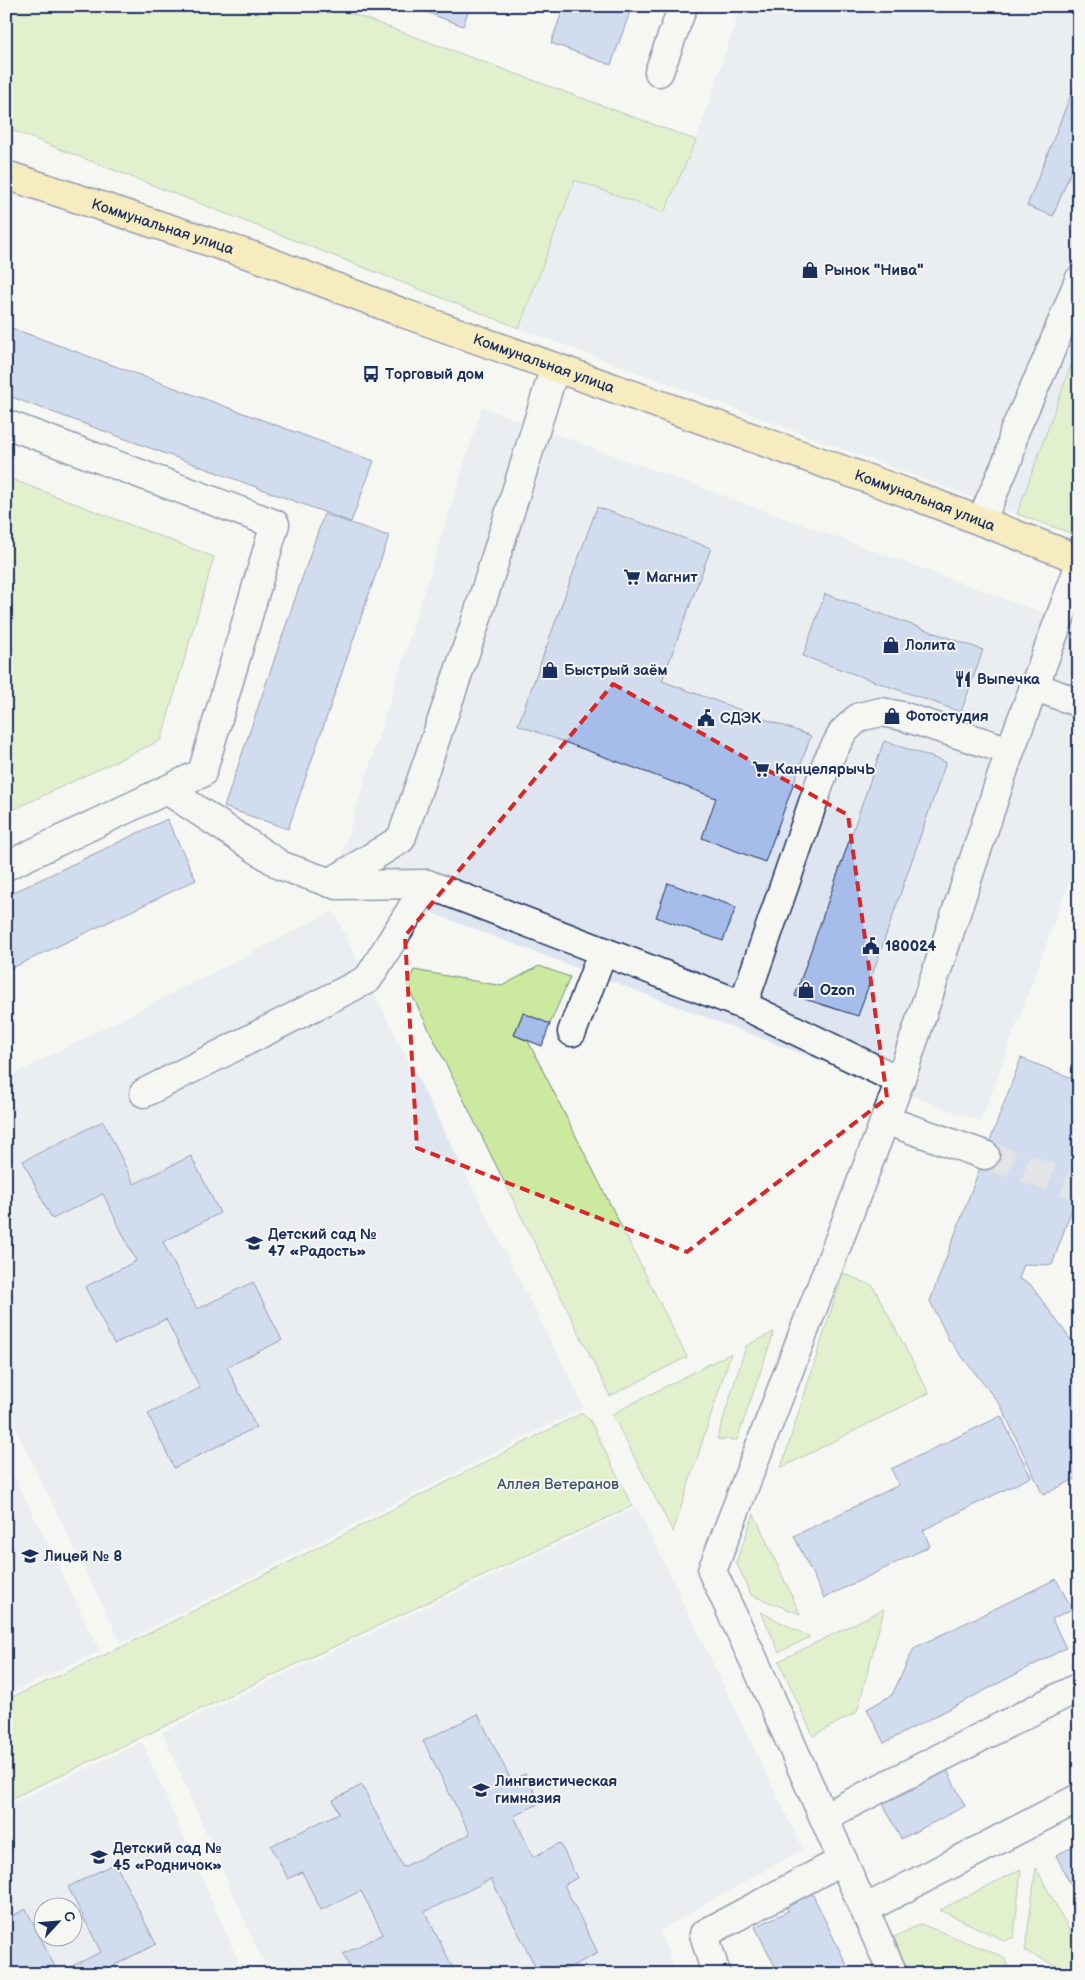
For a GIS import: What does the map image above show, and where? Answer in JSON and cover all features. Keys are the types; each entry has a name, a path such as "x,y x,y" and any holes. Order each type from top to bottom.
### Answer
{"main road":[{"name":"Коммунальная улица","path":"6,175 262,259 403,313 1079,558"}],"lane":[{"path":"659,72 683,6"},
{"path":"981,521 1009,457 1014,432 1046,362 1079,280"},
{"path":"330,883 402,839 474,626 555,367"},
{"path":"6,424 275,524 202,773 6,866"},
{"path":"892,1974 824,1816 712,1571 900,1081 1010,751 1079,567"},
{"path":"1034,686 1079,703"},
{"path":"743,1005 827,762 843,732 848,727 859,717 881,712 902,716 1010,751"},
{"path":"167,790 282,866 337,885 427,884 743,1005 900,1081"},
{"path":"144,1094 368,979 427,884"},
{"path":"572,1032 603,951"},
{"path":"885,1120 985,1155"},
{"path":"824,1816 1079,1688"},
{"path":"865,1909 1079,1798"},
{"path":"716,1974 704,1934 843,1860"}],"highlighted area":[{"path":"613,684 848,815 887,1098 687,1252 417,1148 405,936"}],"shaded area":[{"name":"Рынок \"Нива\"","path":"741,6 1079,6 1079,368 1071,366 1017,514 519,328 575,180 664,213 696,140"},
{"path":"482,407 1079,626 1079,855 981,1122 335,876"},
{"name":"Детский сад № 47 «Радость»","path":"333,911 584,1407 121,1643 6,1409 6,1078"},
{"name":"Лицей № 8","path":"6,1460 100,1651 6,1695"},
{"name":"Лингвистическая гимназия","path":"637,1507 803,1849 660,1930 676,1974 268,1974 162,1732"},
{"name":"Детский сад № 45 «Родничок»","path":"142,1742 244,1974 6,1974 6,1806"}],"green space":[{"path":"6,6 331,6 696,140 664,213 575,180 519,328 6,128"},
{"path":"1071,365 1079,368 1079,536 1017,514"},
{"path":"6,477 214,557 161,740 6,813"},
{"path":"539,966 570,977 550,1024 523,1013 514,1035 528,1041 687,1357 610,1396 407,985 414,970 502,986"},
{"path":"843,1273 873,1286 929,1393 781,1468"},
{"path":"774,1332 737,1440 717,1439 746,1346"},
{"path":"731,1353 673,1532 612,1414"},
{"name":"Аллея Ветеранов","path":"582,1413 590,1420 632,1506 6,1801 6,1700 122,1647"},
{"path":"754,1514 800,1614 751,1595 736,1562"},
{"path":"884,1609 857,1712 813,1736 779,1661"},
{"path":"761,1612 810,1637 779,1652"},
{"path":"1036,1868 1079,1948 1079,1974 1074,1974 1025,1951"},
{"path":"1021,1869 1014,1937 1005,1941 940,1910"},
{"path":"921,1924 1004,1957 1008,1967 1007,1974 909,1974 894,1937"}],"building":[{"path":"410,6 470,6 463,26"},
{"path":"564,6 632,6 611,65 551,43"},
{"path":"1079,74 1079,151 1053,216 1027,206"},
{"path":"6,326 374,461 351,522 6,395"},
{"path":"597,507 711,548 662,681 811,736 765,862 702,838 716,798 518,725"},
{"path":"324,514 389,536 288,829 224,807"},
{"path":"825,594 983,650 961,712 803,656"},
{"path":"884,741 946,762 858,1016 795,996"},
{"path":"167,819 196,880 6,971 6,896"},
{"path":"668,883 736,907 723,941 656,917"},
{"path":"523,1013 550,1024 542,1046 514,1035"},
{"path":"1021,1058 1079,1081 1079,1189 1052,1265 1024,1264 1019,1279 1030,1284 1079,1351 1079,1477 1043,1495 1001,1406 949,1340 930,1301"},
{"path":"103,1121 134,1184 191,1156 220,1213 163,1242 197,1309 253,1282 282,1340 227,1367 256,1427 174,1468 148,1414 200,1388 166,1319 114,1344 85,1287 136,1261 103,1194 52,1219 23,1161"},
{"path":"1001,1416 1031,1477 923,1530 930,1546 824,1598 794,1536 899,1485 891,1469"},
{"path":"1056,1579 1072,1609 1052,1619 1066,1648 884,1743 867,1709 892,1695 914,1648"},
{"path":"478,1714 511,1780 525,1774 540,1803 514,1816 533,1857 560,1843 577,1878 564,1885 598,1953 557,1974 539,1974 491,1879 425,1912 456,1974 353,1974 343,1954 383,1934 361,1891 321,1910 302,1872 288,1879 271,1846 339,1813 333,1800 362,1785 403,1867 470,1834 423,1741"},
{"path":"946,1768 965,1806 901,1839 882,1801"},
{"path":"1079,1844 1079,1902 1056,1855"},
{"path":"115,1863 156,1944 115,1965 120,1974 6,1974 6,1919 26,1909 32,1921 32,1948 46,1948 58,1973 101,1952 82,1915 82,1898 74,1898 68,1887"},
{"path":"810,1889 851,1974 779,1974 755,1927 788,1911 783,1902"}],"tunnel":[{"path":"985,1155 1079,1187"}],"place":[{"name":"Рынок \"Нива\"","path":"810,270"},
{"name":"Торговый дом","path":"371,374"},
{"name":"Магнит","path":"632,577"},
{"name":"Лолита","path":"891,645"},
{"name":"Быстрый заём","path":"550,670"},
{"name":"Выпечка","path":"963,679"},
{"name":"Фотостудия","path":"892,716"},
{"name":"СДЭК","path":"706,718"},
{"name":"КанцелярычЬ","path":"761,769"},
{"name":"180024","path":"871,946"},
{"name":"Ozon","path":"806,990"},
{"name":"Детский сад № 47 «Радость»","path":"254,1243"},
{"name":"Лицей № 8","path":"30,1556"},
{"name":"Лингвистическая гимназия","path":"481,1790"},
{"name":"Детский сад № 45 «Родничок»","path":"99,1857"}]}
